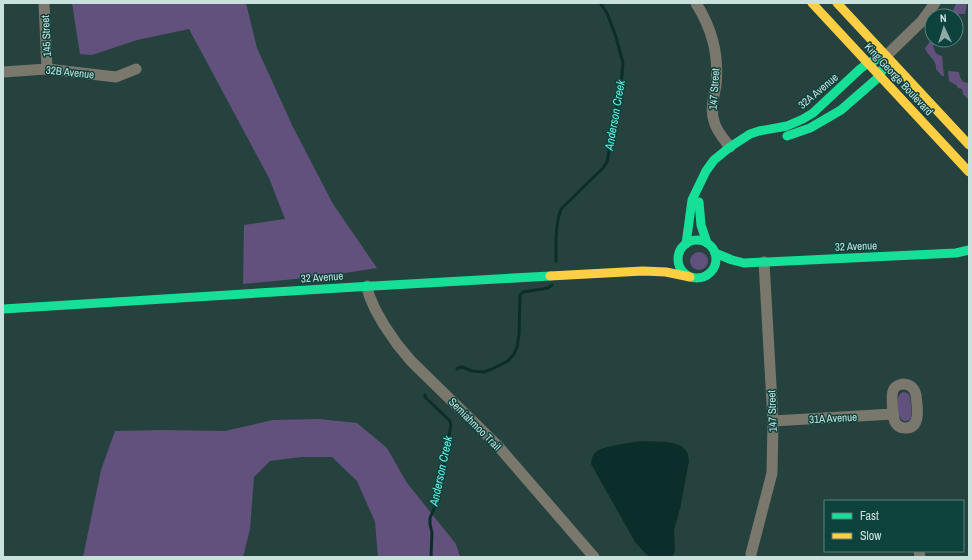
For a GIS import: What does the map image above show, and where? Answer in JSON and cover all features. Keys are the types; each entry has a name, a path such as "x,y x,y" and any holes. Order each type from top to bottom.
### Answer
{"street":[{"name":"145 Street","path":"44,3 47,69"},
{"name":"147 Street","path":"696,3 710,30 716,59 716,86 712,106 714,122 716,127 734,145"},
{"name":"King George Boulevard","path":"812,3 969,172"},
{"name":"King George Boulevard","path":"837,3 968,142"},
{"path":"776,139 796,134 841,110 880,76 886,56 922,21 935,3"},
{"name":"32A Avenue","path":"734,145 745,137 754,133 787,126 803,119 813,113 860,69 868,63 886,56"},
{"name":"32B Avenue","path":"3,72 47,69 116,77 136,69"},
{"path":"686,244 692,200 704,174 718,157 734,145 753,142"},
{"path":"699,187 701,225 707,243"},
{"path":"695,240 701,240 707,243 714,251 716,256 714,267 706,276 701,278 690,277 685,274 679,267 679,252 686,244 695,240"},
{"name":"32 Avenue","path":"710,272 744,263 941,253 969,250"},
{"name":"32 Avenue","path":"643,271 661,266 673,260 679,252"},
{"name":"32 Avenue","path":"714,253 744,263"},
{"name":"147 Street","path":"751,557 772,473 773,421 764,262"},
{"name":"32 Avenue","path":"3,308 643,271 666,272 690,277"},
{"name":"Semiahmoo Trail","path":"367,286 375,310 397,344 411,361 498,446 594,557"},
{"name":"31A Avenue","path":"773,421 893,414"}],"shaded area":[{"path":"72,3 246,3 257,48 293,127 333,204 377,268 326,276 243,284 244,225 285,219 269,178 189,29 137,40 92,55 80,54"},
{"path":"956,3 967,3 965,14 964,8 954,8"},
{"path":"925,48 934,48 938,55 942,56 944,76 942,76 936,69 935,63"},
{"path":"948,71 959,72 963,82 969,83 969,100 963,94 962,89 958,88 949,81"},
{"path":"695,252 703,252 708,257 706,268 703,270 695,270 690,265 690,257"},
{"path":"904,392 909,395 911,402 911,418 907,421 901,419 898,411 898,398 901,393"},
{"path":"319,419 357,423 387,448 407,483 456,544 460,557 378,557 375,522 357,481 332,457 301,457 270,461 254,477 250,529 243,557 83,557 101,470 115,431 225,431 273,420"},
{"path":"640,441 672,443 684,448 688,454 689,461 680,509 674,530 675,549 672,557 651,557 646,554 635,542 591,464 592,457 599,450 610,446"}],"waterway":[{"name":"Anderson Creek","path":"556,261 557,228 561,209 603,168 607,162 621,86 623,63 616,37 607,13 600,3"},
{"name":"Anderson Creek","path":"457,369 462,367 472,371 484,372 508,361 514,354 517,347 519,334 520,295 523,292 548,288 552,285"},
{"name":"Anderson Creek","path":"425,395 425,397 450,421 451,425 439,490 430,518 432,533 431,557"}],"traffic: fast":[{"path":"686,244 692,200 706,171 714,160 750,134 787,126 813,113 860,69 868,63 886,56"},
{"path":"787,136 810,128 841,110 880,76 884,65"},
{"path":"699,202 701,225 707,243"},
{"path":"693,240 701,240 708,243 713,248 716,259 713,270 708,275 701,278 693,278 686,275 681,270 678,263 678,255 681,248 686,243 693,240"},
{"path":"715,253 744,263 956,253 969,250"},
{"path":"3,309 550,276"}],"traffic: slow":[{"path":"812,3 969,172"},
{"path":"837,3 969,145"},
{"path":"550,276 643,271 666,272 690,277"}]}
